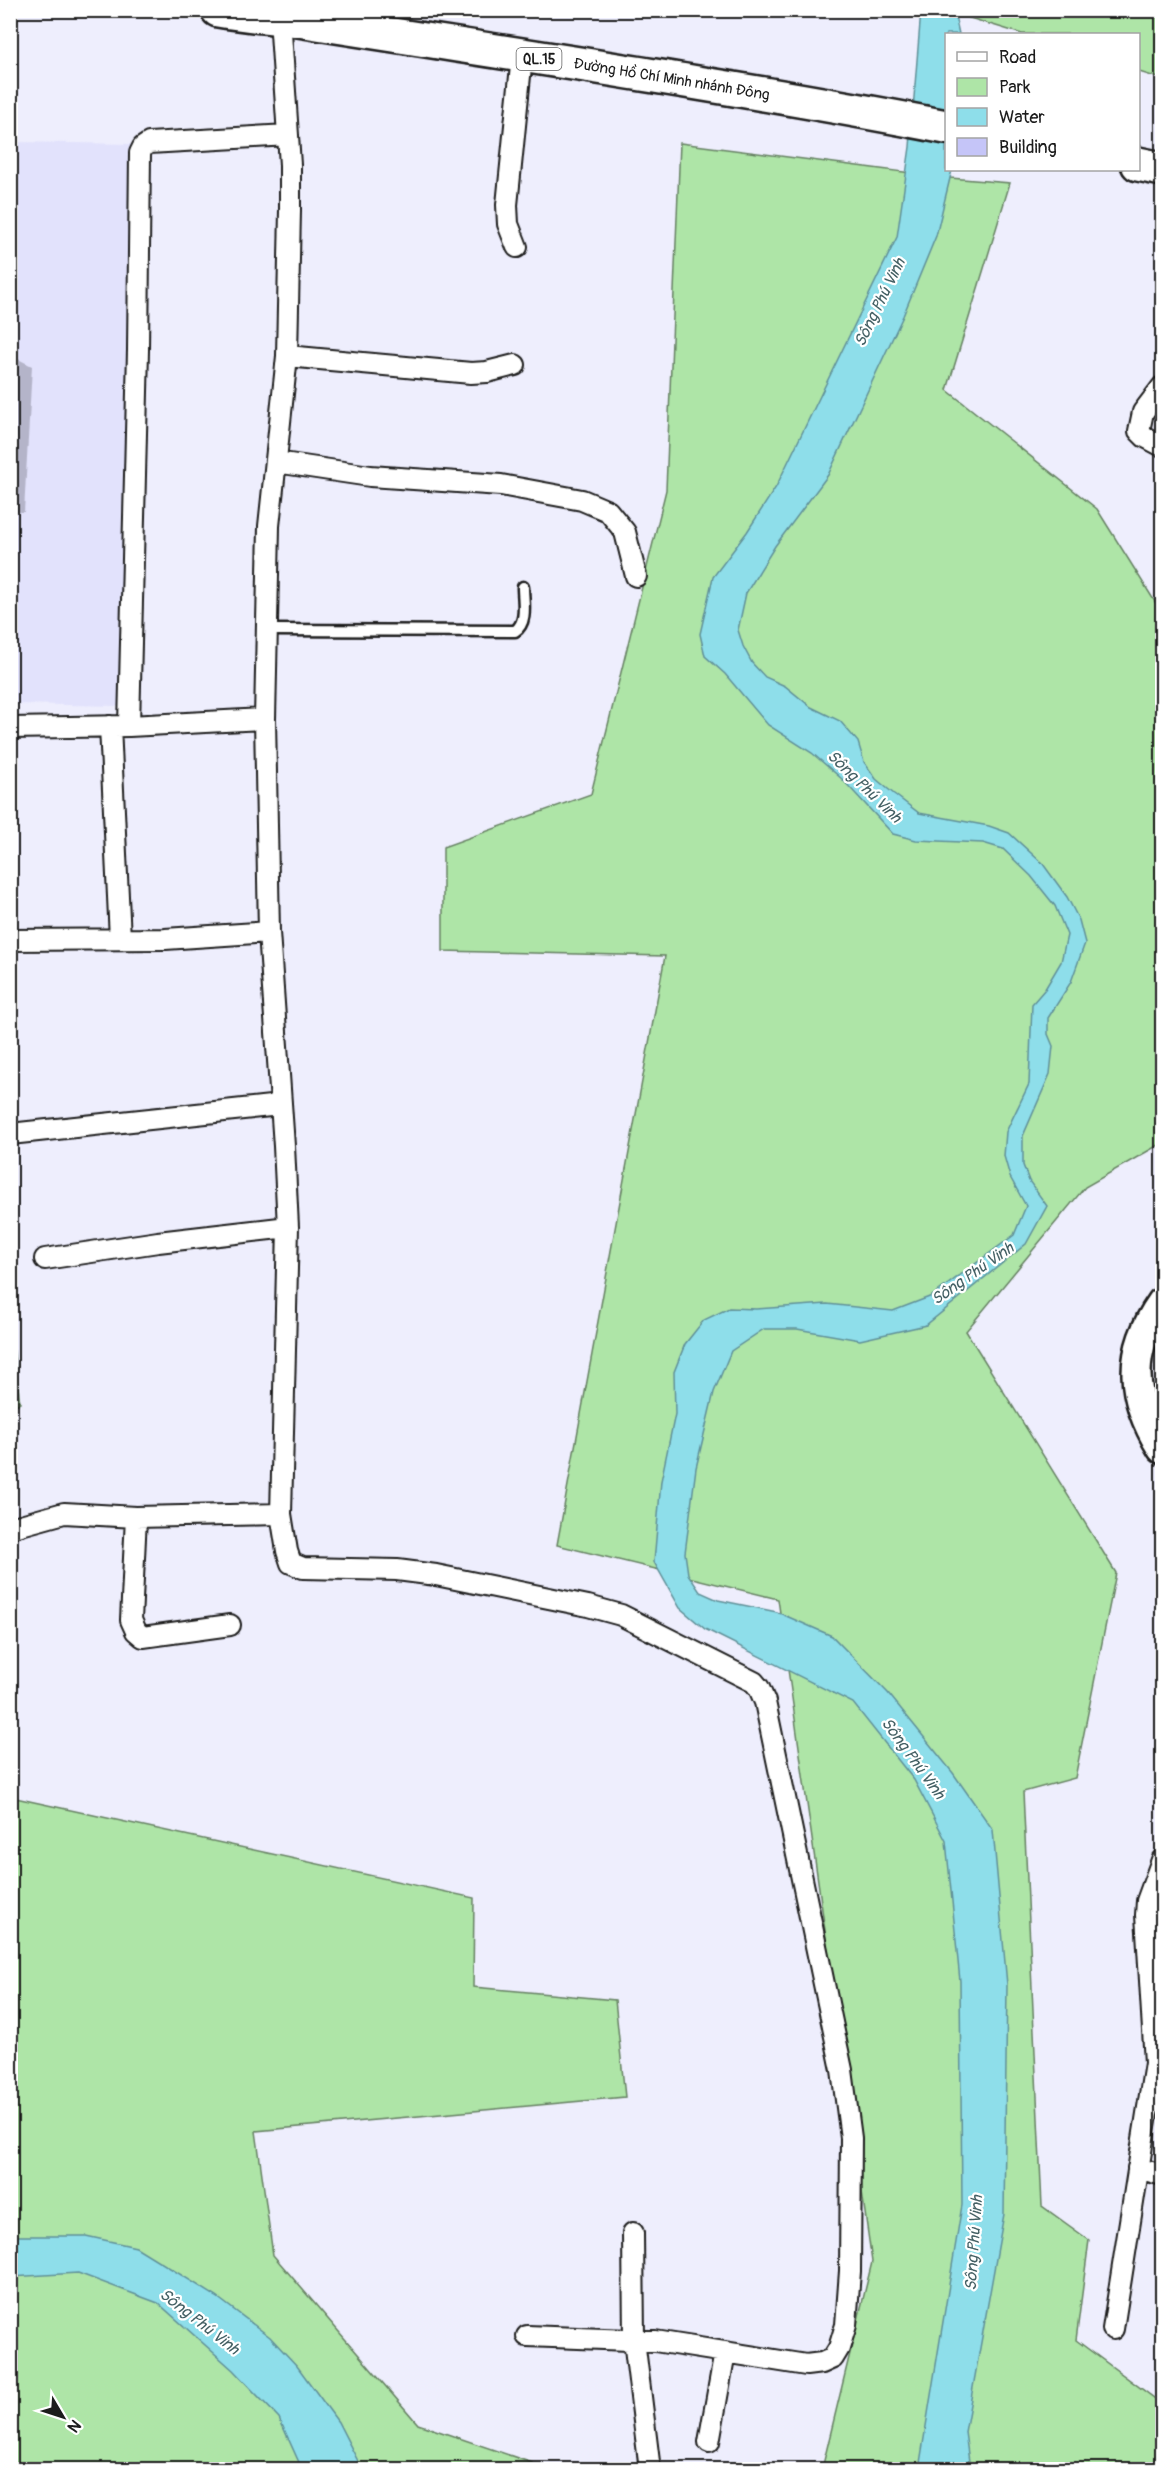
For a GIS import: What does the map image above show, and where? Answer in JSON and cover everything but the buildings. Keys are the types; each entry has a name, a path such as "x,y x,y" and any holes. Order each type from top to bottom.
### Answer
{"highway":[{"name":"Đường Hồ Chí Minh nhánh Đông","path":"227,11 858,110 945,127"},
{"path":"1140,164 1162,169"}],"main road":[{"path":"1162,1302 1142,1337 1136,1364 1138,1394 1142,1409 1162,1449"}],"street":[{"path":"280,18 288,135 290,210 287,356 269,526 265,719 269,932 288,1227 281,1514 287,1551 291,1563 303,1568 397,1570 436,1575 588,1606 621,1615 754,1682 765,1702 846,2097 851,2138 850,2271 846,2325 839,2349 833,2358 822,2363 806,2365 655,2341 526,2336"},
{"path":"517,247 508,224 507,205 522,56"},
{"path":"120,939 119,726 138,350 140,153 149,143 288,135"},
{"path":"287,356 471,373 487,372 514,365"},
{"path":"1162,387 1143,412 1139,431 1162,446"},
{"path":"276,462 370,476 501,485 582,500 608,511 625,531 636,576"},
{"path":"10,728 119,726 265,719"},
{"path":"10,940 177,939 269,932"},
{"path":"10,1134 280,1105"},
{"path":"45,1259 158,1242 288,1227"},
{"path":"10,1528 64,1513 136,1517 281,1514"},
{"path":"136,1517 131,1620 136,1631 143,1637 230,1625"},
{"path":"1113,2329 1156,2052 1146,1915 1147,1901 1162,1860"},
{"path":"1138,2168 1162,2175"},
{"path":"633,2233 633,2340 650,2469"},
{"path":"709,2442 725,2352"}],"lane":[{"path":"266,630 514,631 523,621 523,587"}],"shaded area":[{"path":"11,142 134,144 120,706 11,704"}],"green space":[{"path":"947,11 1162,11 1162,79 1140,72 1140,33 1019,33"},
{"path":"680,143 950,178 1010,183 947,390 1097,509 1162,613 1162,1143 1085,1187 966,1331 1116,1573 1075,1778 1023,1792 1042,2206 1089,2240 1076,2340 1162,2404 1162,2469 822,2469 872,2262 778,1599 557,1545 665,956 443,951 443,847 591,794 666,490"},
{"path":"10,1323 20,1403 11,1407 10,1407"},
{"path":"11,1797 474,1898 473,1987 615,2000 625,2097 256,2131 273,2255 418,2424 541,2466 543,2469 11,2470"}],"water":[{"name":"Sông Phú Vinh","path":"921,11 954,11 959,33 945,33 945,171 952,171 936,236 903,316 828,475 775,546 746,593 738,630 752,663 765,677 785,686 811,707 840,721 858,742 864,762 876,779 894,794 919,813 989,826 1009,833 1043,864 1067,897 1079,920 1085,943 1071,982 1048,1018 1048,1034 1053,1046 1050,1074 1023,1136 1023,1165 1029,1181 1047,1206 1026,1244 926,1325 860,1340 797,1329 764,1329 731,1351 714,1392 696,1468 685,1553 688,1574 700,1592 718,1600 777,1612 832,1636 888,1693 953,1773 993,1830 1007,1985 1004,2214 965,2432 970,2469 919,2469 962,2205 960,1981 946,1841 914,1780 853,1703 705,1629 680,1608 654,1562 661,1481 675,1414 674,1372 685,1344 704,1320 729,1308 756,1309 827,1304 893,1311 932,1296 1014,1235 1026,1206 1010,1177 1004,1156 1006,1132 1029,1084 1032,1004 1045,989 1061,962 1067,935 1055,906 1031,876 1003,849 983,843 916,840 893,834 842,779 812,753 768,725 725,674 705,656 700,634 713,577 747,532 776,487 897,237 910,147"},
{"name":"Sông Phú Vinh","path":"11,2236 86,2236 136,2247 217,2297 270,2337 297,2366 338,2422 362,2469 302,2469 279,2418 233,2370 158,2303 78,2273 11,2277"}]}
